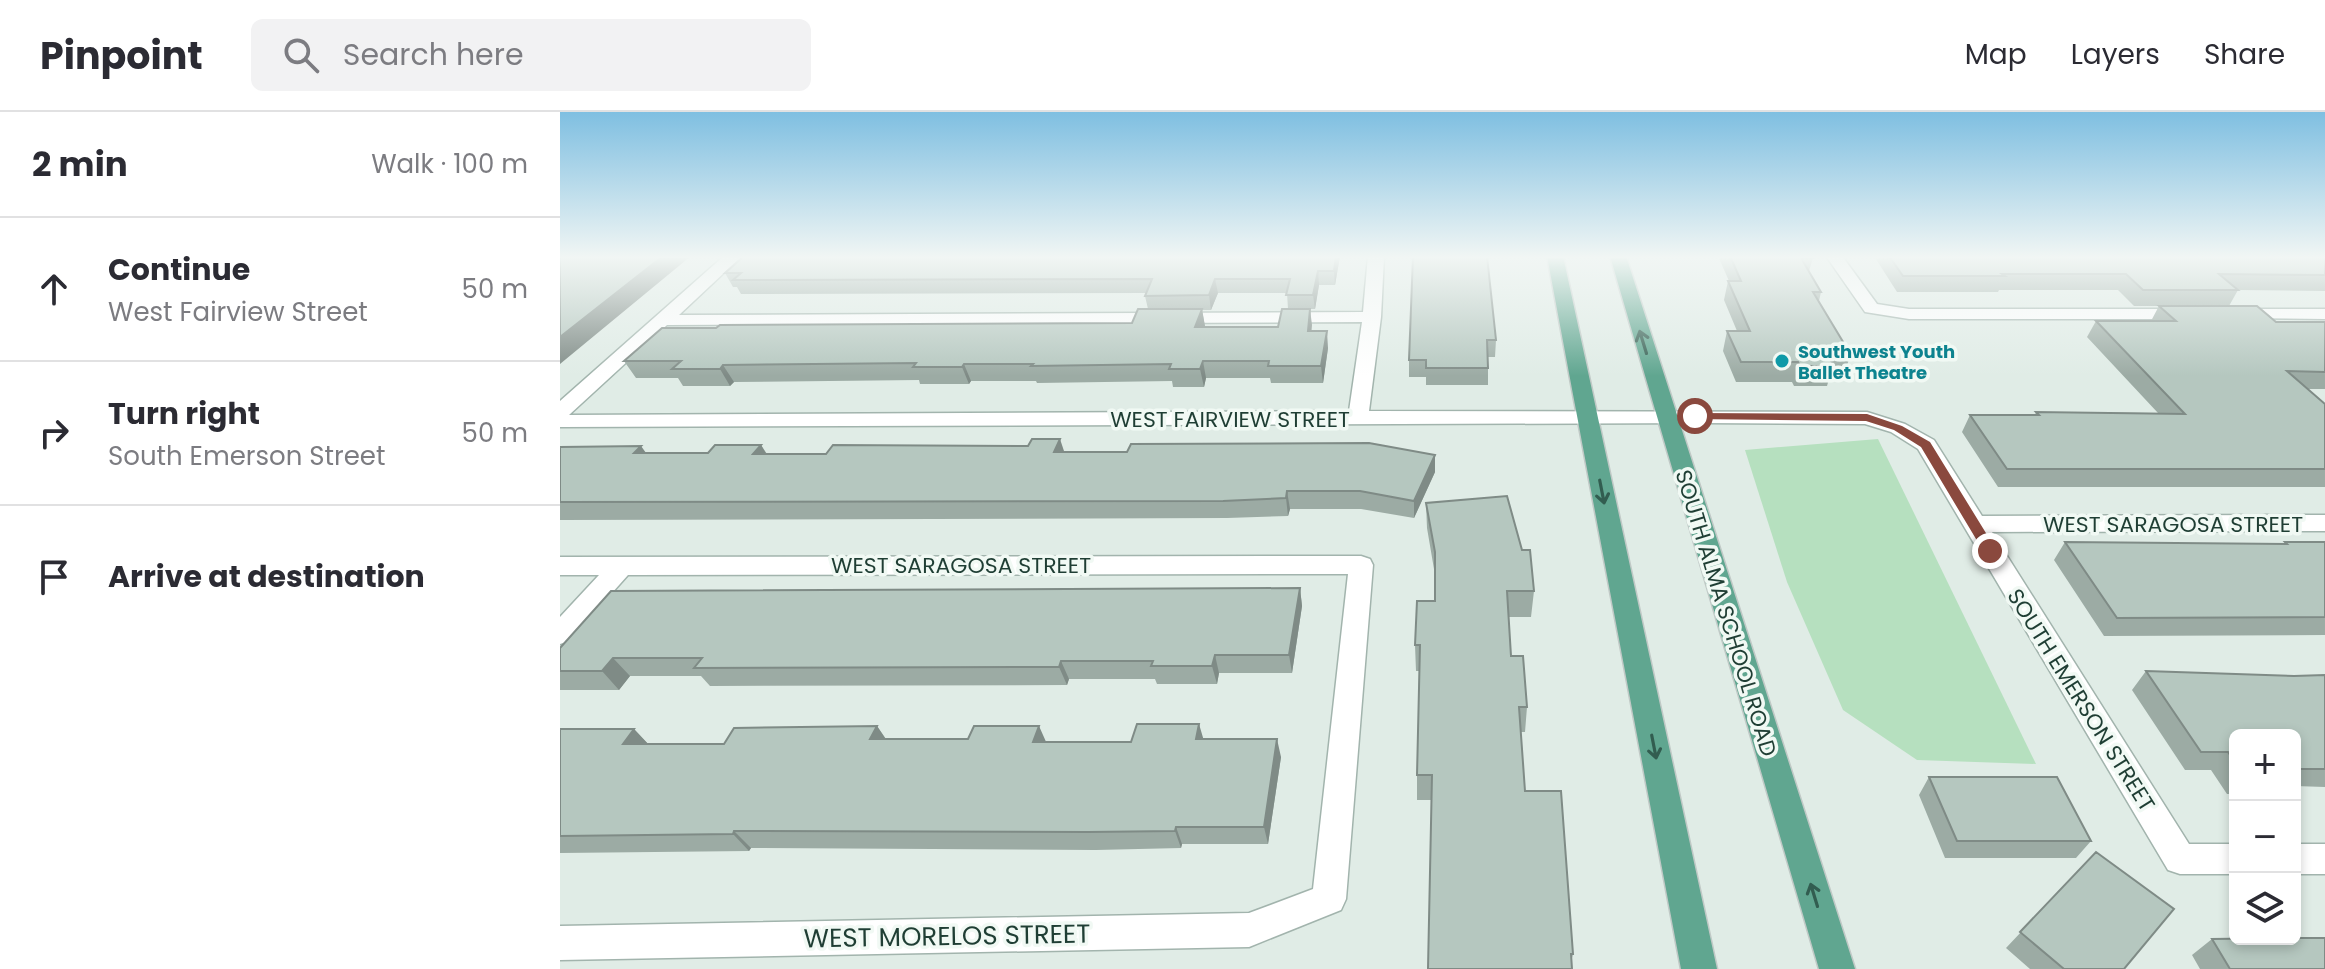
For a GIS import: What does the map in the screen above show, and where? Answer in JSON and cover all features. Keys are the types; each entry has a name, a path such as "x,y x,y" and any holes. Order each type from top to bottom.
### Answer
{"main road":[{"path":"1563,296 1699,969"},
{"name":"SOUTH ALMA SCHOOL ROAD","path":"1630,296 1837,969"}],"street":[{"path":"560,412 690,296"},
{"path":"1358,419 1373,296"},
{"path":"1862,296 1871,308 1909,314 2325,314"},
{"path":"663,320 1372,317"},
{"name":"WEST FAIRVIEW STREET","path":"560,421 1666,416 1867,418 1898,428"},
{"name":"SOUTH EMERSON STREET","path":"1898,428 1926,445 2180,859 2229,859"},
{"name":"WEST SARAGOSA STREET","path":"1974,524 2325,523"},
{"path":"560,634 622,565"},
{"name":"WEST SARAGOSA STREET","path":"560,566 1361,565 1329,899"},
{"path":"2301,859 2325,859"},
{"name":"WEST MORELOS STREET","path":"560,943 1249,930 1329,899"}],"green space":[{"path":"1878,439 2036,764 1917,760 1843,710 1787,582 1745,450"}],"building":[{"path":"560,296 612,296 560,337"},
{"path":"1411,296 1491,296 1496,340 1487,340 1488,368 1426,368 1426,360 1409,360"},
{"path":"1735,296 1815,296 1848,350 1844,350 1849,359 1830,359 1834,366 1800,366 1798,362 1741,362 1727,331 1750,331"},
{"path":"2159,306 2257,306 2276,322 2325,322 2325,372 2287,371 2325,404 2325,469 2007,469 1970,415 2039,415 2036,412 2185,414 2096,321 2176,321"},
{"path":"1138,309 1202,309 1195,327 1278,327 1282,309 1310,309 1308,331 1327,331 1321,366 1268,366 1269,361 1203,361 1200,369 1169,369 1171,364 964,364 962,367 913,367 916,363 723,365 720,369 672,369 681,361 624,361 662,328 1132,323"},
{"path":"1032,439 1060,439 1054,452 1127,452 1131,444 1369,443 1435,455 1414,501 1360,491 1287,491 1286,498 1223,501 560,502 560,447 641,446 634,453 708,453 715,445 761,445 753,454 826,454 833,445 1028,446"},
{"path":"1507,496 1522,550 1530,550 1534,591 1507,591 1511,656 1523,656 1527,707 1519,707 1525,791 1561,791 1572,969 1428,969 1432,775 1417,775 1420,645 1415,645 1417,601 1435,601 1435,552 1426,503"},
{"path":"2065,542 2325,542 2325,617 2117,618"},
{"path":"1300,588 1289,655 1215,655 1212,666 1151,666 1153,661 1061,661 1059,667 694,668 702,658 613,658 602,671 560,671 560,648 611,591"},
{"path":"2146,671 2325,675 2325,769 2301,769 2301,729 2229,729 2229,753 2201,752"},
{"path":"1137,724 1199,724 1196,739 1277,739 1264,827 1176,827 1175,831 734,831 733,834 560,836 560,729 634,729 623,744 724,744 734,728 877,726 870,739 968,739 974,726 1039,726 1033,742 1131,742"},
{"path":"1929,777 2057,777 2091,841 1957,841"},
{"path":"2096,852 2174,909 2124,969 2064,969 2020,932"},
{"path":"2301,938 2325,938 2325,969 2230,969 2212,939 2229,939 2229,945 2301,945"}],"place":[{"name":"Southwest Youth Ballet Theatre","path":"1782,361"}],"route":[{"path":"1695,416 1867,418 1898,428 1926,445 1990,551"}]}
